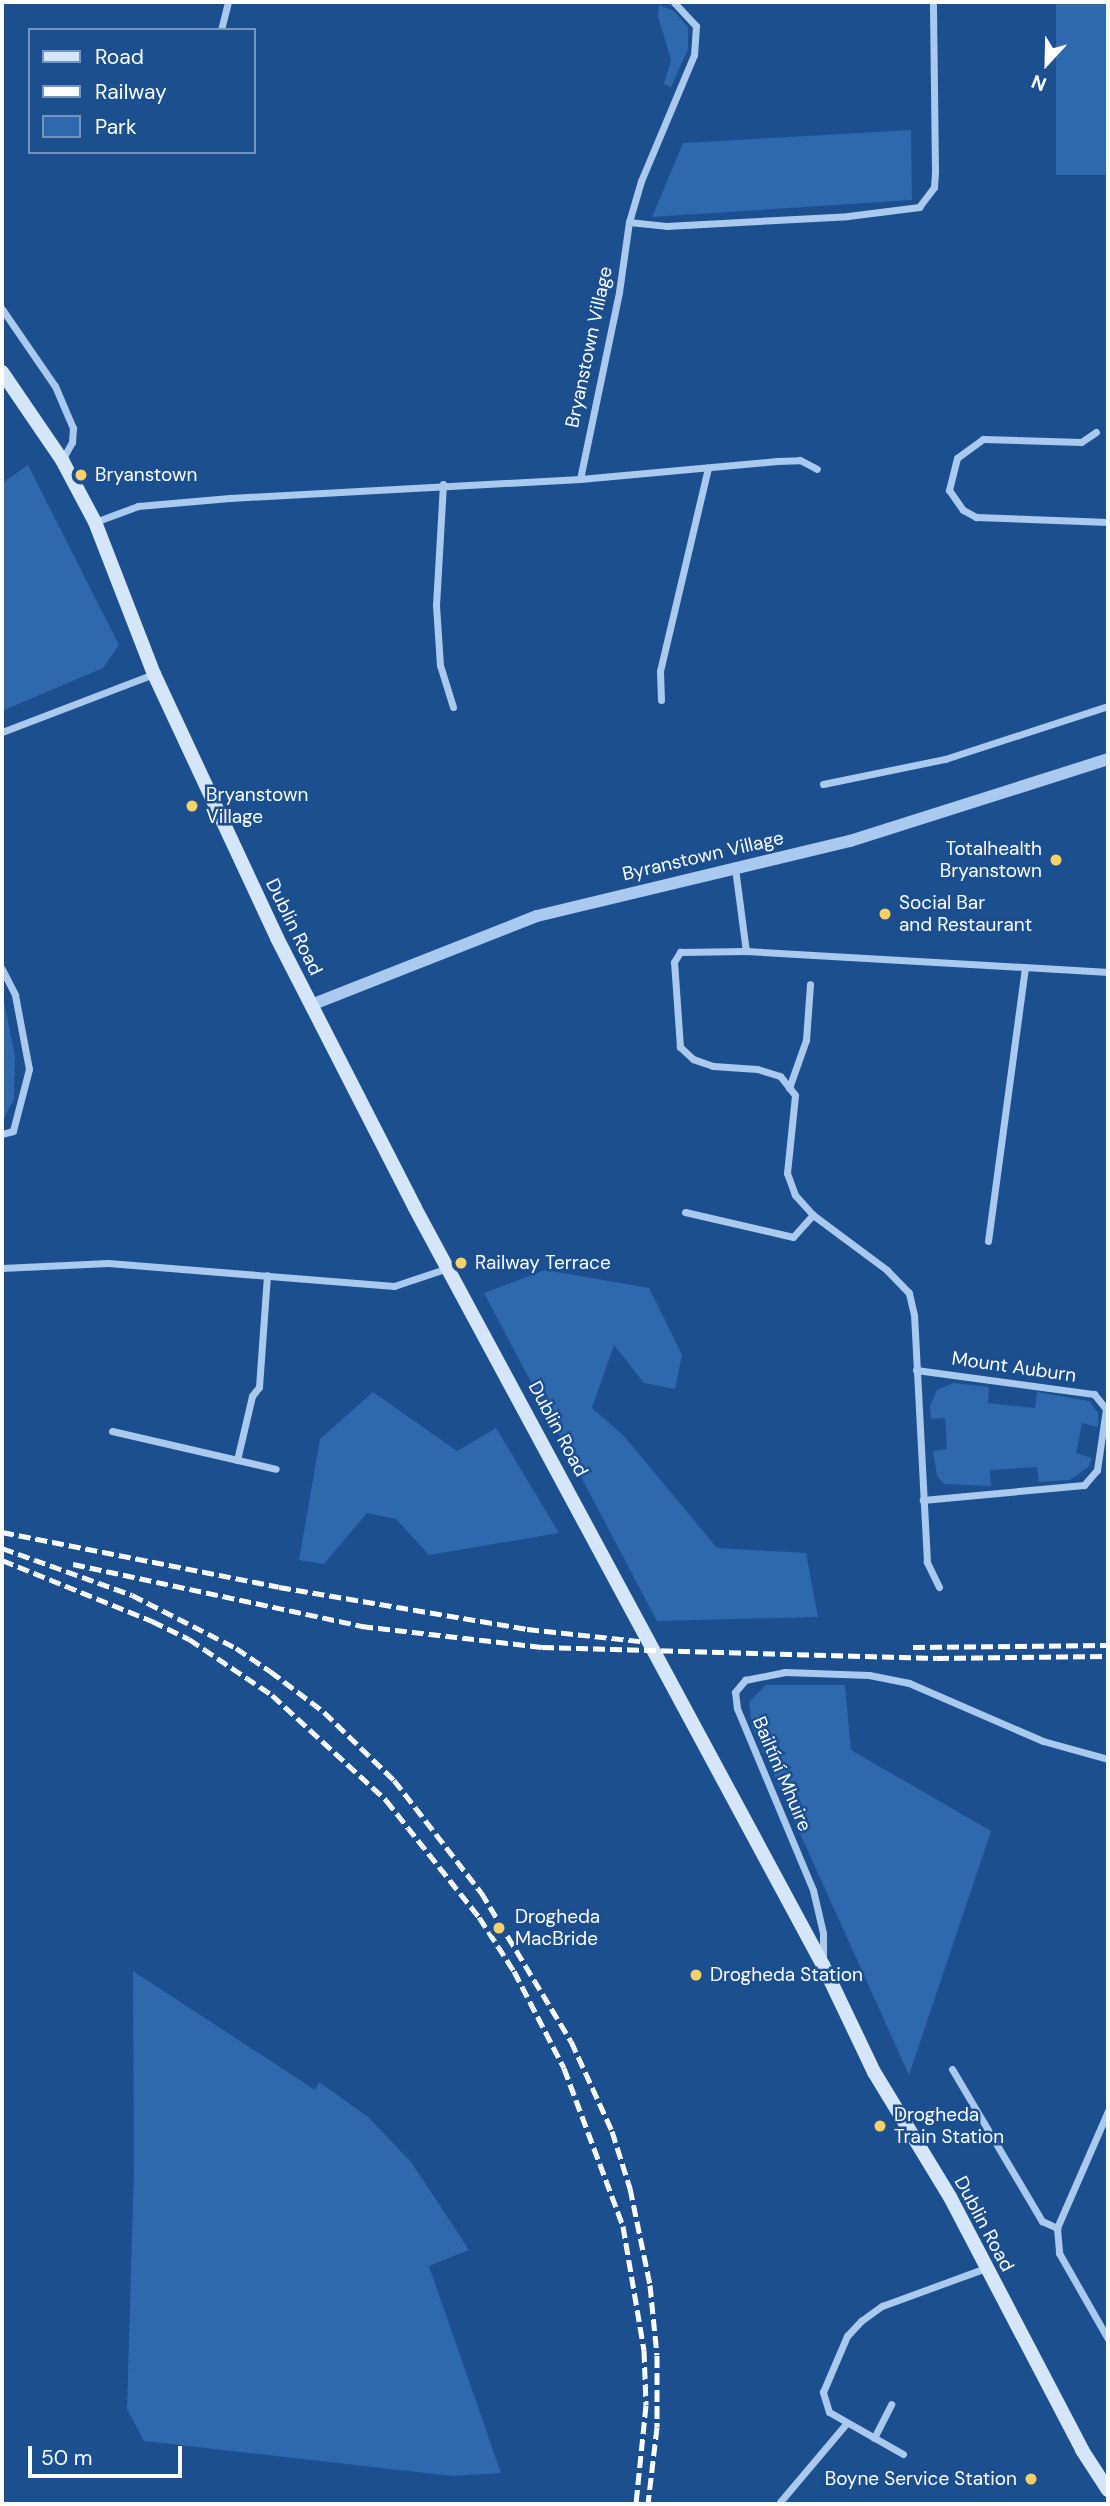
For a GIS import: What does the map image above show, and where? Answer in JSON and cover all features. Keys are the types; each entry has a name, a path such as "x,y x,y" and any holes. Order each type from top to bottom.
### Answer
{"main road":[{"name":"Dublin Road","path":"2,372 62,460 94,522 155,674 311,1005 823,1965 874,2072 950,2197 1082,2450 1108,2490"}],"street":[{"path":"222,28 228,2"},
{"name":"Bryanstown Village","path":"580,479 619,292 629,222 641,181 694,55 696,26 674,2"},
{"path":"629,222 666,226 849,216 919,207 934,187 933,2"},
{"path":"2,309 39,359 73,428 72,443 62,460"},
{"path":"1096,432 1081,442 983,439 957,458 949,490 963,510 989,519 1108,522"},
{"path":"94,522 138,506 443,484 580,479 800,460 817,469"},
{"path":"661,700 660,671 708,468"},
{"path":"443,484 436,606 440,665 453,707"},
{"path":"2,732 155,674"},
{"path":"823,784 945,759 1108,706"},
{"name":"Byranstown Village","path":"311,1005 537,916 863,837 1108,759"},
{"path":"736,868 746,951"},
{"path":"939,1587 927,1562 909,1293 887,1270 813,1215 795,1195 787,1173 795,1095 780,1076 757,1069 713,1066 693,1059 680,1047 674,962 680,952 746,951 1108,972"},
{"path":"988,1241 1025,967"},
{"path":"2,969 15,995 29,1069 13,1131 2,1134"},
{"path":"789,1088 806,1040 810,984"},
{"path":"685,1212 793,1237 813,1215"},
{"path":"2,1268 108,1263 394,1286 449,1268"},
{"path":"237,1460 252,1396 259,1387 267,1275"},
{"name":"Mount Auburn","path":"916,1370 1094,1394 1107,1409 1097,1470 1084,1485 923,1500"},
{"path":"112,1431 276,1469"},
{"name":"Bailtíní Mhuire","path":"823,1965 823,1933 813,1890 737,1708 736,1692 745,1680 785,1672 883,1678 909,1683 1043,1741 1108,1759"},
{"path":"953,2069 1042,2221 1057,2228"},
{"path":"1108,2111 1057,2228 1059,2253 1108,2339"},
{"path":"903,2454 829,2412 822,2392 854,2329 882,2306 986,2268"},
{"path":"874,2438 891,2404"},
{"path":"780,2502 846,2424"}],"green space":[{"path":"1056,2 1108,2 1108,175 1056,175"},
{"path":"659,5 674,11 688,27 688,49 671,87 664,84 671,60 658,16"},
{"path":"911,130 912,200 652,217 683,143"},
{"path":"28,465 119,645 103,668 2,711 2,483"},
{"path":"2,993 15,1056 14,1099 2,1122"},
{"path":"545,1270 649,1288 682,1355 675,1389 644,1383 614,1345 592,1408 624,1436 717,1548 806,1553 818,1617 657,1621 484,1293"},
{"path":"953,1383 989,1387 988,1403 1035,1408 1037,1392 1089,1401 1098,1413 1098,1427 1082,1423 1076,1453 1092,1458 1088,1467 1070,1480 1039,1482 1037,1467 990,1470 991,1486 944,1484 937,1476 933,1451 947,1449 945,1418 931,1419 930,1406 937,1390"},
{"path":"373,1392 457,1451 496,1428 559,1533 429,1555 396,1519 367,1513 324,1564 299,1560 320,1439"},
{"path":"766,1685 845,1685 851,1750 991,1831 909,2075 752,1727 749,1702"},
{"path":"133,1971 315,2090 319,2082 368,2117 412,2163 469,2250 429,2266 501,2473 452,2476 144,2441 127,2409 134,2168"}],"railway":[{"path":"2,1532 279,1587 527,1629 640,1641"},
{"path":"2,1548 132,1595 236,1648 270,1671 324,1712 394,1780 481,1892 571,2041 612,2131 630,2188 650,2285 657,2355 657,2427 648,2504"},
{"path":"2,1560 152,1621 189,1639 272,1695 386,1800 479,1917 514,1971 564,2068 623,2226 644,2350 646,2405 636,2504"},
{"path":"73,1564 361,1626 542,1647 937,1658 1108,1656"},
{"path":"913,1647 1108,1645"}],"place":[{"name":"Bryanstown","path":"81,475"},
{"name":"Bryanstown Village","path":"192,806"},
{"name":"Totalhealth Bryanstown","path":"1056,860"},
{"name":"Social Bar and Restaurant","path":"885,914"},
{"name":"Railway Terrace","path":"461,1263"},
{"name":"Drogheda MacBride","path":"499,1928"},
{"name":"Drogheda Station","path":"696,1975"},
{"name":"Drogheda Train Station","path":"880,2126"},
{"name":"Boyne Service Station","path":"1031,2479"}]}
